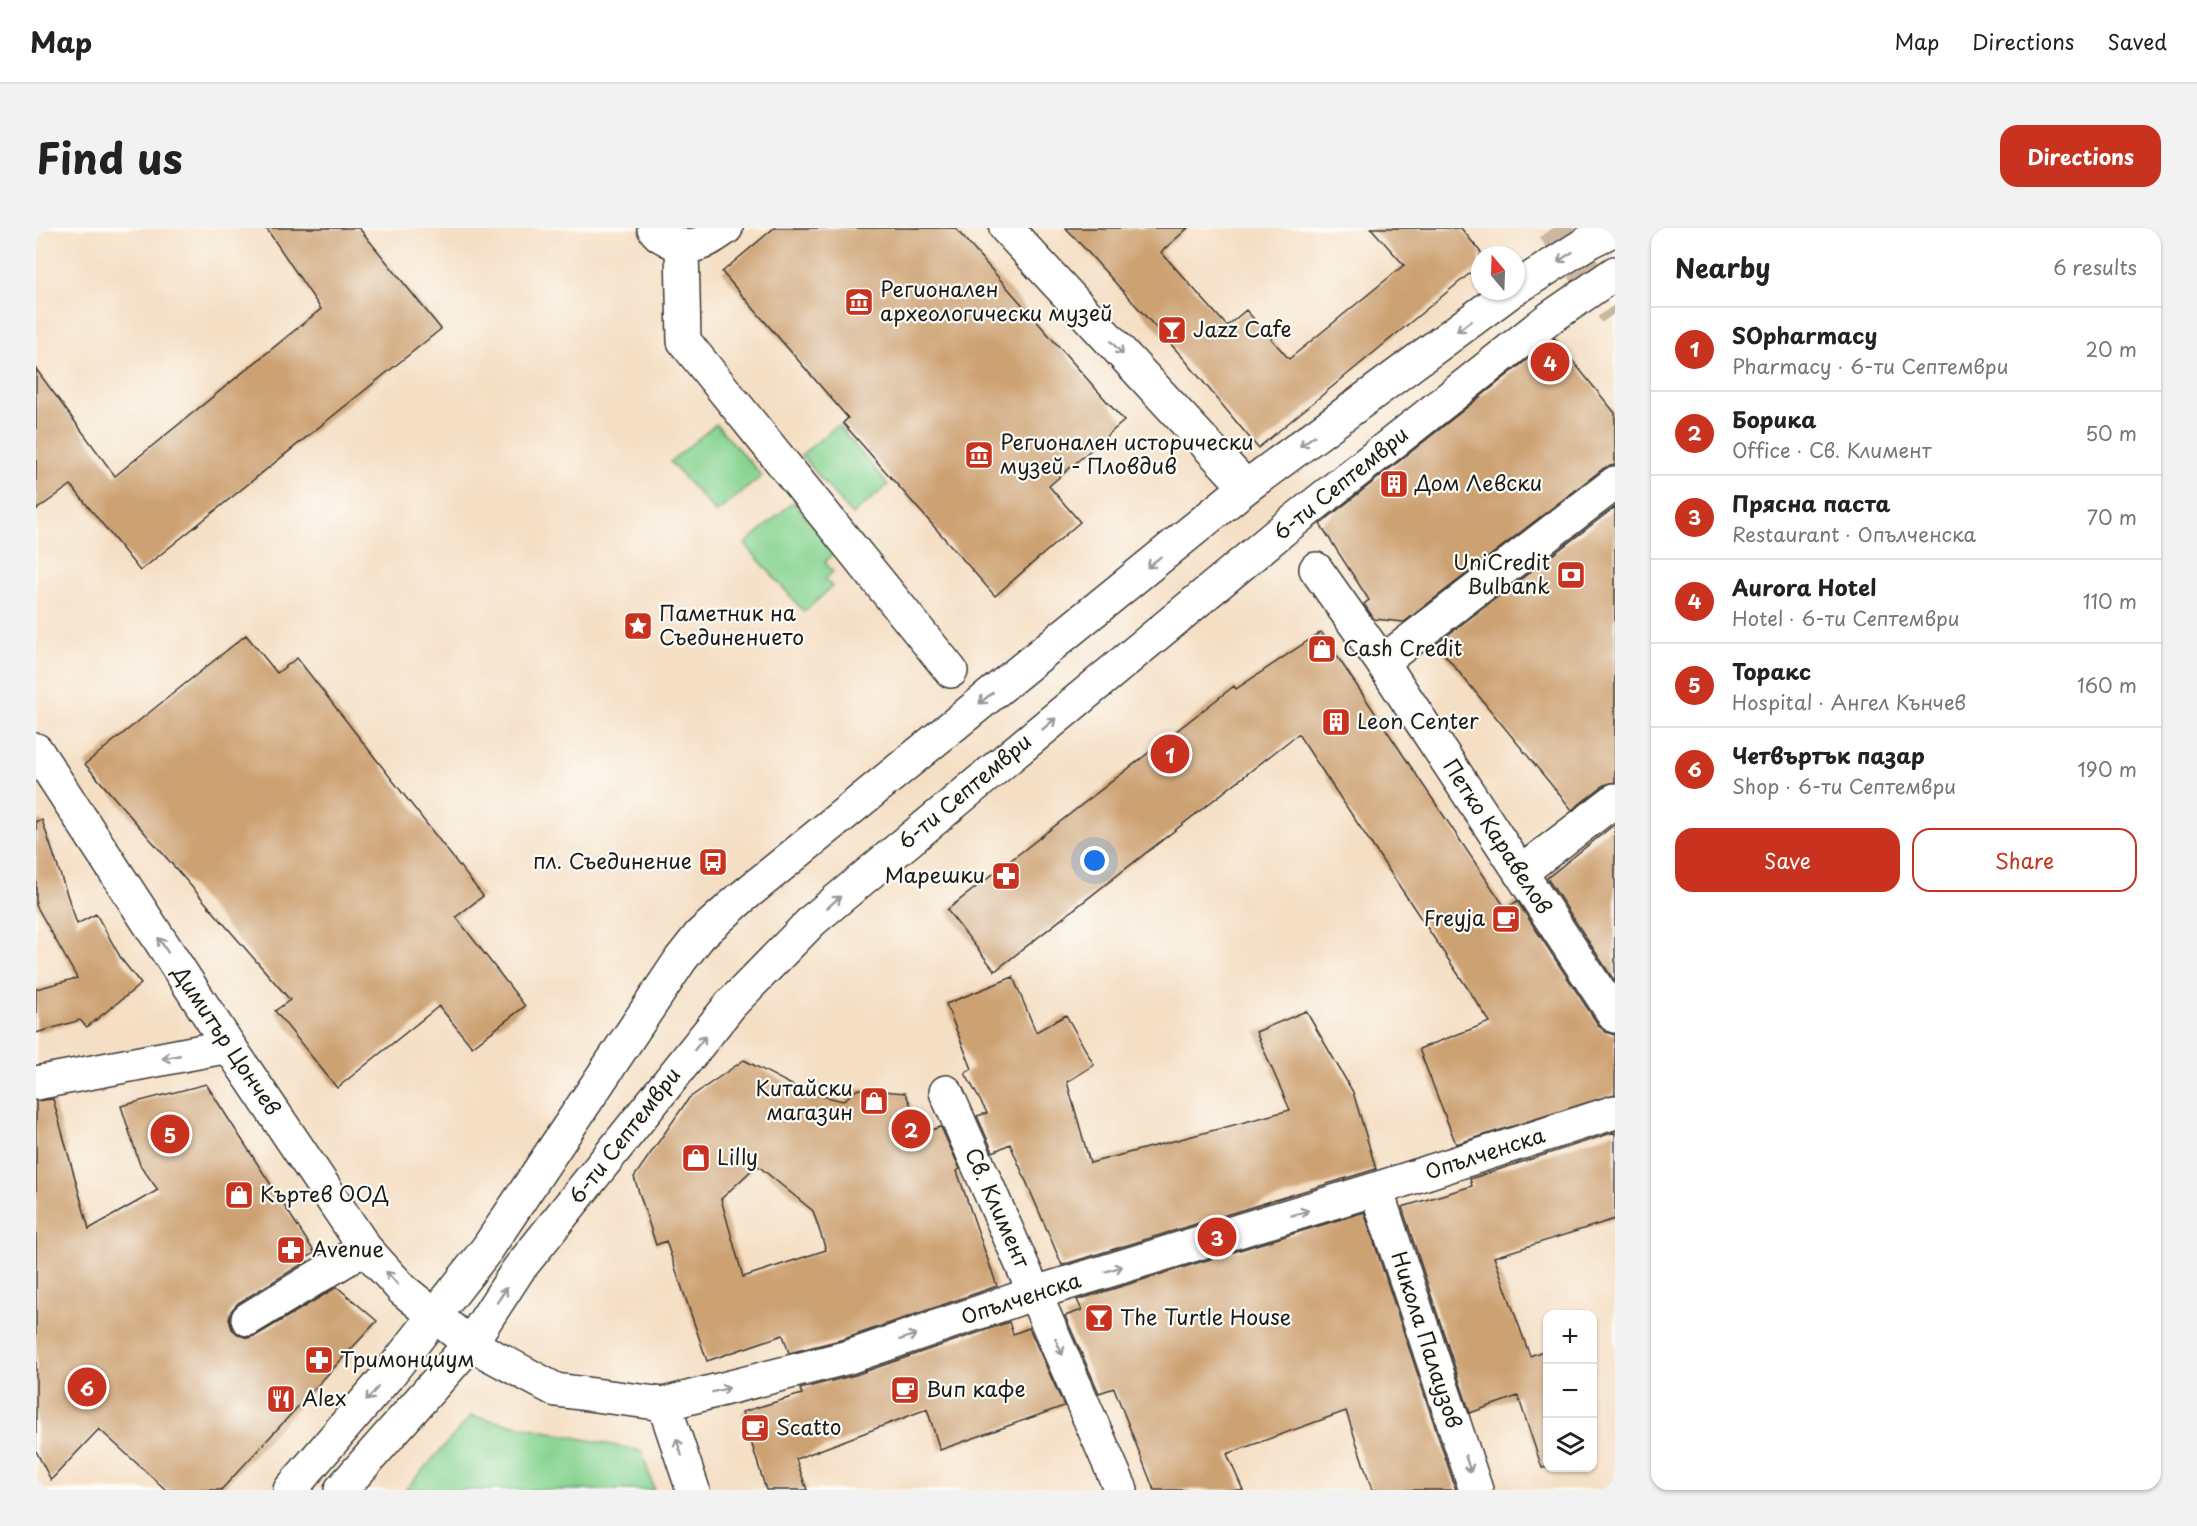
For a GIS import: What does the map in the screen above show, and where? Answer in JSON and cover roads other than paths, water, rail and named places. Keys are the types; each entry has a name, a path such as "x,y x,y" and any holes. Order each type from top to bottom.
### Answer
{"street":[{"path":"654,228 657,234 682,247 704,243 726,228"},
{"path":"1006,228 1246,487"},
{"path":"1525,282 1590,241 1615,229"},
{"path":"682,247 684,341 951,671"},
{"name":"6-ти Септември","path":"341,1490 470,1344 518,1270 731,1004 813,920 1285,528 1550,318 1615,273"},
{"path":"290,1490 436,1316 488,1249 681,959 700,935 740,899 1246,487 1499,300"},
{"path":"1382,662 1615,483"},
{"name":"Петко Каравелов","path":"1316,569 1382,662 1615,1016"},
{"name":"Димитър Цончев","path":"36,750 229,1046 365,1248 404,1290 436,1316"},
{"path":"1520,873 1615,800"},
{"path":"36,1083 229,1046"},
{"name":"Св. Климент","path":"946,1092 1121,1490"},
{"name":"Опълченска","path":"436,1316 470,1344 556,1390 664,1404 849,1357 1035,1293 1376,1190 1615,1112"},
{"name":"Никола Палаузов","path":"1376,1190 1476,1490"},
{"path":"248,1319 365,1248"},
{"path":"664,1404 693,1490"}],"tunnel":[{"path":"1553,228 1615,313"}],"place":[{"name":"Регионален археологически музей","path":"859,302"},
{"name":"Jazz Cafe","path":"1172,330"},
{"name":"Aurora Hotel","path":"1550,362"},
{"name":"Регионален исторически музей - Пловдив","path":"979,455"},
{"name":"Дом Левски","path":"1394,484"},
{"name":"UniCredit Bulbank","path":"1571,575"},
{"name":"Паметник на Съединението","path":"638,626"},
{"name":"Cash Credit","path":"1322,649"},
{"name":"Leon Center","path":"1336,722"},
{"name":"SOpharmacy","path":"1170,754"},
{"name":"пл. Съединение","path":"713,862"},
{"name":"Марешки","path":"1006,876"},
{"name":"Freyja","path":"1506,919"},
{"name":"Китайски магазин","path":"874,1101"},
{"name":"Борика","path":"911,1129"},
{"name":"Торакс","path":"170,1134"},
{"name":"Lilly","path":"696,1158"},
{"name":"Къртев ООД","path":"239,1195"},
{"name":"Прясна паста","path":"1217,1237"},
{"name":"Avenue","path":"291,1250"},
{"name":"The Turtle House","path":"1099,1318"},
{"name":"Тримонциум","path":"319,1360"},
{"name":"Четвъртък пазар","path":"87,1387"},
{"name":"Вип кафе","path":"905,1390"},
{"name":"Alex","path":"281,1399"},
{"name":"Scatto","path":"755,1428"}]}
